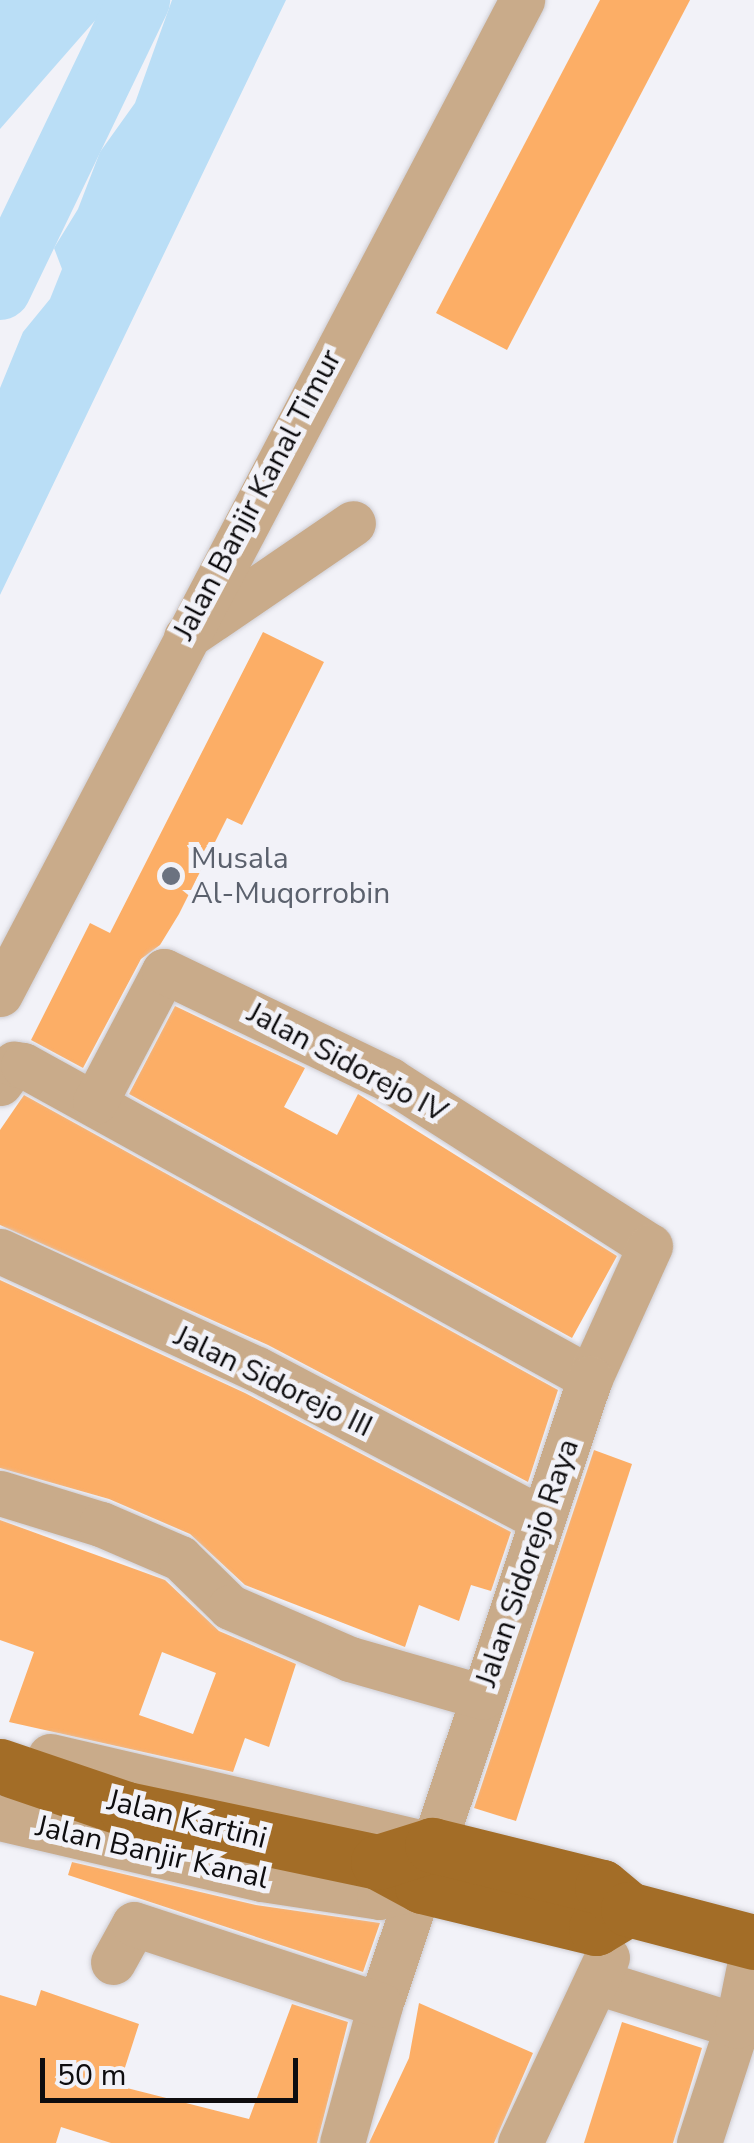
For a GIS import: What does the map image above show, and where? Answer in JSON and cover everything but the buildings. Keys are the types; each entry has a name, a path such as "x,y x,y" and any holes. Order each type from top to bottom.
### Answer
{"main road":[{"name":"Jalan Kartini","path":"0,1766 126,1809 411,1864 596,1928 628,1909"},
{"path":"628,1909 754,1942"}],"street":[{"name":"Jalan Banjir Kanal Timur","path":"0,994 180,641 522,0"},
{"path":"180,641 352,523"},
{"name":"Jalan Sidorejo IV","path":"95,1102 164,971 390,1080 650,1246"},
{"path":"12,1074 95,1102 590,1378"},
{"name":"Jalan Sidorejo Raya","path":"342,2143 380,2005 411,1864 483,1697 590,1378 650,1246"},
{"name":"Jalan Sidorejo III","path":"0,1252 257,1369 542,1519"},
{"path":"0,1494 102,1524 180,1558 230,1607 333,1651 483,1697"},
{"path":"0,1741 411,1864"},
{"name":"Jalan Banjir Kanal","path":"0,1818 262,1879 380,1897 411,1864"},
{"path":"520,2143 628,1909"},
{"path":"112,1962 134,1924 380,2005"},
{"path":"699,2143 737,2026 754,1942"},
{"path":"597,1982 737,2026"}],"water":[{"path":"0,0 113,0 0,129"},
{"path":"172,0 286,0 0,595 0,388 23,332 50,299 62,269 54,248 78,209 100,152 135,103"}],"waterway":[{"path":"0,289 139,0"}],"place":[{"name":"Musala Al-Muqorrobin","path":"171,876"}]}
